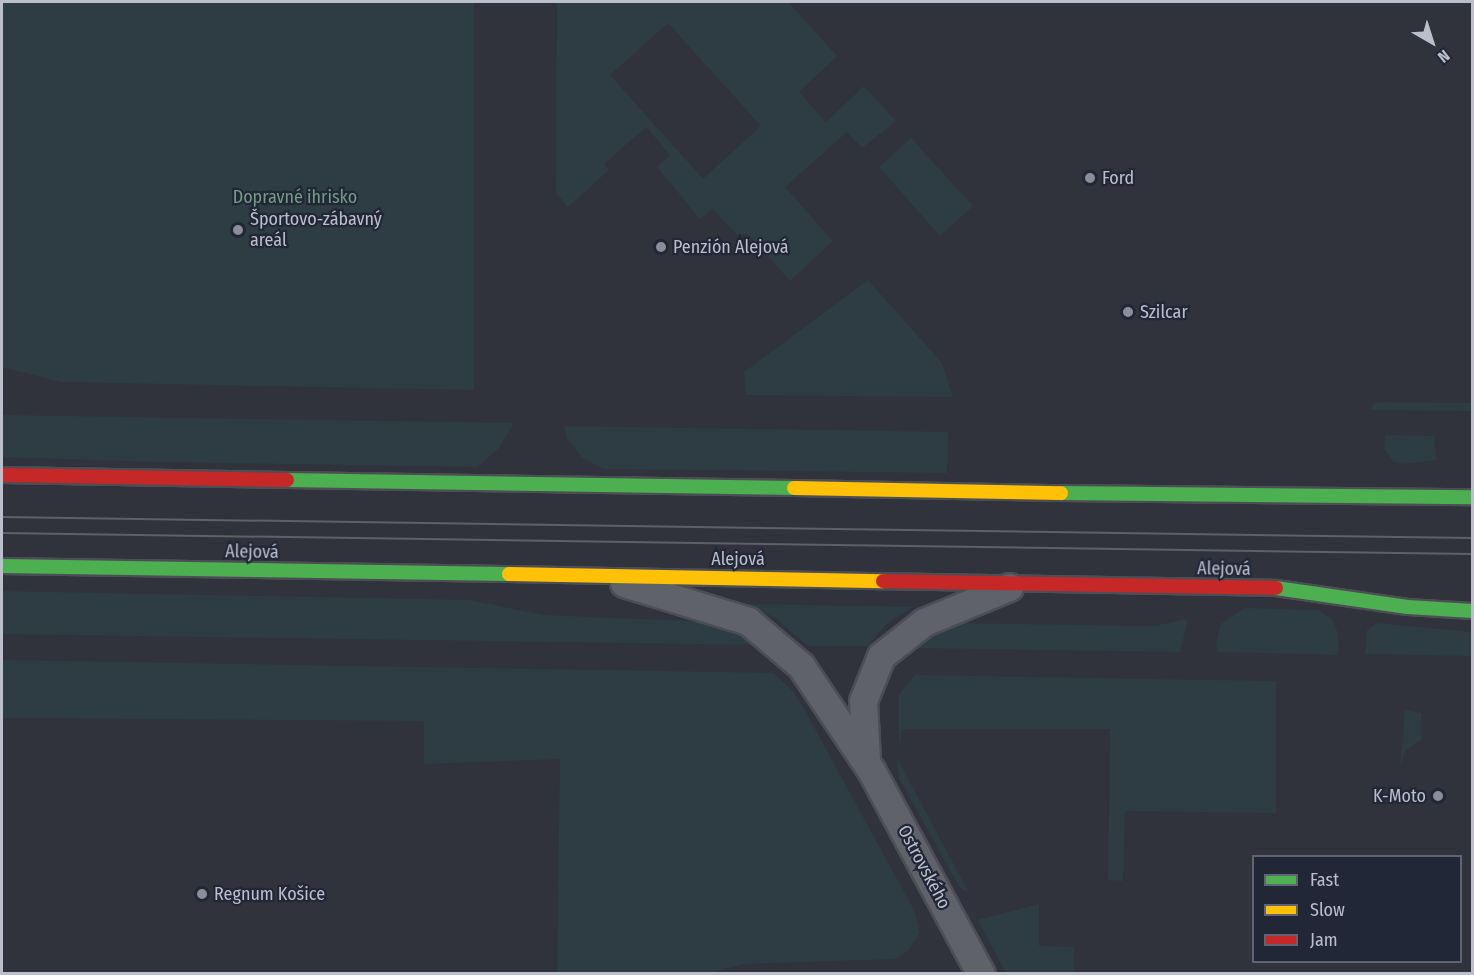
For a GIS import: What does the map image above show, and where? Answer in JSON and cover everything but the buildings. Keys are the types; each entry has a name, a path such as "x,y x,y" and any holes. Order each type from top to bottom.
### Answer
{"street":[{"path":"2,475 1340,498 1473,497"},
{"name":"Alejová","path":"2,566 1293,588 1408,607 1473,611"},
{"name":"Ostrovského","path":"602,576 713,608 748,621 766,632 801,666 866,761 981,974"},
{"path":"866,761 863,701 881,656 924,622 992,591 1021,584"}],"green space":[{"name":"Dopravné ihrisko","path":"2,2 474,2 474,390 61,382 2,367"},
{"path":"557,2 788,2 837,56 799,92 826,122 864,86 896,121 862,148 847,132 785,187 833,241 790,281 748,234 736,234 713,209 700,219 657,167 670,155 646,127 604,164 609,170 568,207 556,193","holes":["668,23 761,126 703,179 610,75"]},
{"path":"911,138 973,206 940,236 879,167"},
{"path":"868,280 942,363 953,397 746,395 744,372"},
{"path":"1374,403 1472,403 1472,411 1371,410"},
{"path":"2,415 514,423 499,448 477,467 156,462 2,457"},
{"path":"564,426 948,432 947,473 604,469 581,457 567,438"},
{"path":"1385,435 1434,436 1436,460 1404,464 1394,462 1384,449"},
{"path":"2,591 469,600 543,615 713,622 763,645 2,634"},
{"path":"742,604 913,607 885,625 868,646 808,646 774,617"},
{"path":"1245,608 1318,610 1332,620 1338,633 1339,650 1336,655 1218,652 1216,643 1221,624"},
{"path":"1188,619 1180,652 908,648 943,627 959,623 1154,626"},
{"path":"1376,623 1472,632 1472,656 1365,654 1367,630"},
{"path":"2,660 773,673 794,692 804,709 914,910 920,933 908,951 894,959 743,964 708,974 557,973 560,759 424,764 424,721 2,718"},
{"path":"915,675 1276,681 1276,813 1125,811 1123,881 1108,880 1110,729 902,729 899,746 899,695"},
{"path":"1405,710 1421,713 1422,739 1406,750 1400,766"},
{"path":"897,758 968,891 960,888 899,778"},
{"path":"1039,904 1039,946 1074,947 1074,973 1006,973 978,920"}],"tram line":[{"path":"2,517 1472,538"},
{"path":"2,533 1472,554"}],"traffic: fast":[{"path":"287,480 794,488"},
{"path":"1061,493 1472,497"},
{"path":"2,566 509,574"},
{"path":"1276,588 1408,607 1472,611"}],"traffic: slow":[{"path":"794,488 1061,493"},
{"path":"509,574 883,581"}],"traffic: jam":[{"path":"2,475 287,480"},
{"path":"883,581 1276,588"}],"place":[{"name":"Ford","path":"1090,178"},
{"name":"Športovo-zábavný areál","path":"238,230"},
{"name":"Penzión Alejová","path":"661,247"},
{"name":"Szilcar","path":"1128,312"},
{"name":"K-Moto","path":"1438,796"},
{"name":"Regnum Košice","path":"202,894"}]}
